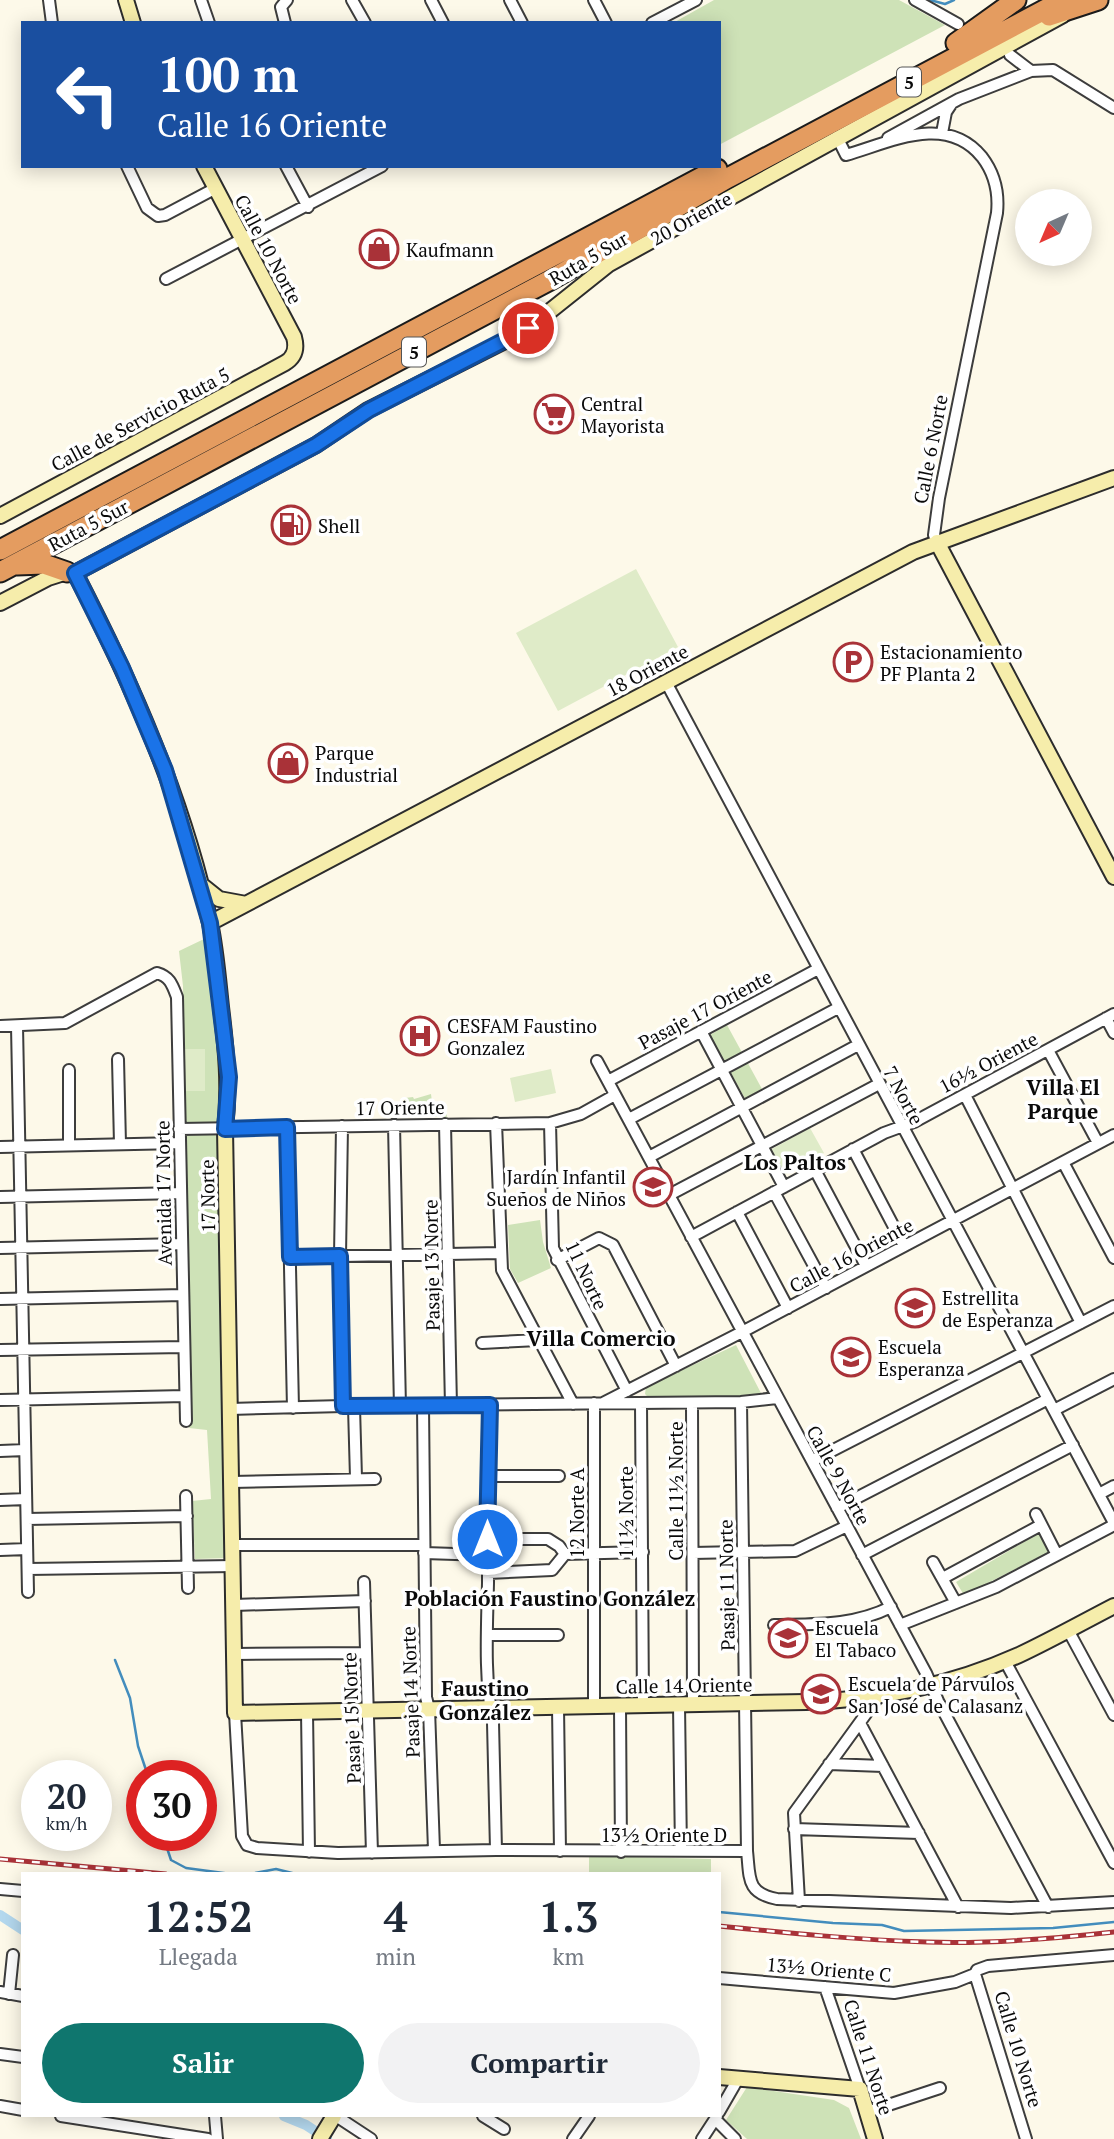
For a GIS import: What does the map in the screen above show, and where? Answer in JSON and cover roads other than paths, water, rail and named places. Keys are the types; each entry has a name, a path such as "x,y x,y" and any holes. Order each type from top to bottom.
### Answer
{"highway":[{"path":"957,33 1016,0"},
{"name":"Ruta 5 Sur","path":"721,164 957,33 1036,0"},
{"path":"1067,5 1098,0"},
{"name":"Ruta 5 Sur","path":"3,563 552,279 737,173 1001,33 1067,5"},
{"name":"Ruta 5 Sur","path":"3,563 714,168"},
{"path":"3,563 44,564 71,572"}],"street":[{"path":"49,0 52,21"},
{"path":"126,0 132,21"},
{"path":"201,0 208,21"},
{"path":"352,0 364,21"},
{"path":"432,0 442,21"},
{"path":"510,0 521,21"},
{"path":"594,0 605,21"},
{"path":"656,21 696,0"},
{"path":"915,0 937,6 957,33"},
{"path":"284,3 285,21"},
{"name":"20 Oriente","path":"71,572 316,445 369,410 513,337 609,264 1067,5"},
{"path":"1010,55 1031,71"},
{"path":"869,149 952,103 1031,71 1053,70 1114,108"},
{"path":"837,137 846,155 925,132 942,133 946,112 952,103"},
{"name":"Calle 6 Norte","path":"942,133 957,138 976,151 992,174 998,200 934,535 1114,877"},
{"path":"128,168 147,208 158,216 165,215 216,188"},
{"name":"Calle 10 Norte","path":"205,168 294,337 295,352"},
{"path":"287,168 308,207"},
{"path":"166,279 308,207 362,171"},
{"name":"Calle de Servicio Ruta 5","path":"0,516 285,363 295,352"},
{"name":"18 Oriente","path":"210,923 900,559 937,542 1114,478"},
{"path":"0,603 48,578 71,572"},
{"name":"17 Norte","path":"71,572 147,724 165,770 210,923 229,1077 225,1129 235,1713 242,1836 247,1845"},
{"name":"7 Norte","path":"666,682 1114,1524"},
{"path":"199,883 219,899 246,904"},
{"name":"Pasaje 17 Oriente","path":"608,1081 818,969"},
{"name":"Avenida 17 Norte","path":"17,1026 72,1021 157,973 167,976 177,997 186,1421"},
{"path":"629,1119 838,1008"},
{"path":"1110,1016 1114,1033"},
{"name":"16½ Oriente","path":"691,1237 853,1149 965,1095 1110,1016"},
{"path":"0,1026 17,1026 28,1592"},
{"path":"701,1031 762,1146 779,1189 826,1288"},
{"path":"649,1157 858,1045"},
{"path":"1048,1050 1098,1143"},
{"path":"118,1059 120,1144"},
{"name":"Calle 9 Norte","path":"597,1060 891,1607 1048,1907"},
{"path":"69,1070 69,1145"},
{"path":"669,1195 879,1084"},
{"name":"17 Oriente","path":"179,1129 550,1123 581,1114 615,1095"},
{"path":"965,1095 1081,1323"},
{"name":"11 Norte","path":"550,1123 551,1236 557,1260 627,1391"},
{"name":"Pasaje 13 Norte","path":"445,1124 452,1406"},
{"path":"496,1124 500,1253 504,1275 573,1404"},
{"path":"394,1125 400,1407"},
{"path":"342,1126 340,1256 356,1478"},
{"path":"287,1127 293,1408"},
{"name":"Calle 16 Oriente","path":"598,1403 742,1332 1114,1135"},
{"path":"0,1147 179,1143"},
{"path":"853,1149 904,1246"},
{"path":"1063,1162 1114,1258"},
{"path":"815,1170 866,1266"},
{"path":"0,1197 180,1193"},
{"path":"737,1212 788,1308"},
{"path":"557,1260 600,1238 613,1245 676,1366"},
{"path":"0,1248 182,1244"},
{"path":"290,1257 500,1253"},
{"path":"0,1299 183,1295"},
{"path":"812,1461 1114,1306"},
{"path":"482,1343 538,1340"},
{"path":"0,1350 184,1347"},
{"path":"1054,1410 1114,1379"},
{"path":"0,1400 185,1396"},
{"name":"Calle 16 Oriente","path":"230,1409 692,1403 777,1398"},
{"path":"837,1508 1048,1399"},
{"name":"Pasaje 11 Norte","path":"741,1402 747,1851"},
{"name":"12 Norte A","path":"594,1706 593,1553 598,1403"},
{"name":"11½ Norte","path":"641,1403 643,1705"},
{"name":"Calle 11½ Norte","path":"681,1851 693,1553 692,1403"},
{"path":"490,1405 487,1635 493,1723 496,1850"},
{"name":"Pasaje 14 Norte","path":"423,1406 426,1697 429,1709 434,1850"},
{"path":"862,1555 1073,1445"},
{"path":"0,1451 26,1450"},
{"path":"487,1476 559,1476"},
{"path":"232,1482 375,1479"},
{"path":"1098,1494 1114,1486"},
{"path":"186,1496 188,1588"},
{"path":"0,1500 26,1499"},
{"path":"27,1519 187,1516"},
{"path":"943,1578 1039,1519 1057,1555"},
{"path":"900,1625 996,1587 1114,1524"},
{"path":"693,1553 795,1551 847,1526"},
{"path":"487,1539 548,1539 565,1554"},
{"path":"233,1545 424,1549 487,1555"},
{"path":"0,1550 27,1549"},
{"path":"488,1573 552,1570 565,1554 643,1552"},
{"path":"933,1562 956,1603"},
{"path":"28,1569 233,1566"},
{"name":"Pasaje 15 Norte","path":"364,1582 372,1853"},
{"path":"234,1605 365,1601"},
{"name":"Calle 14 Oriente","path":"235,1713 828,1702 879,1696 931,1685 1005,1661 1114,1606"},
{"path":"774,1625 846,1622 867,1618 891,1607"},
{"path":"1069,1630 1114,1715"},
{"path":"487,1635 558,1635"},
{"path":"236,1654 366,1653"},
{"path":"1005,1661 1114,1863"},
{"path":"799,1901 794,1813 879,1696"},
{"path":"620,1706 621,1852"},
{"path":"558,1707 560,1851"},
{"path":"307,1712 309,1852"},
{"path":"860,1723 958,1907"},
{"path":"830,1764 883,1766"},
{"path":"794,1829 919,1833"},
{"name":"13½ Oriente D","path":"247,1845 309,1852 372,1853 434,1850 747,1851 751,1885 758,1893 799,1901 958,1907 1048,1907 1114,1902"},
{"path":"0,1889 21,1891"},
{"path":"4,1993 13,1955"},
{"name":"13½ Oriente C","path":"721,1978 904,1992 955,1982 988,1966 1114,1955"},
{"name":"Calle 10 Norte","path":"976,1972 1026,2139"},
{"name":"Calle 11 Norte","path":"825,1987 875,2139"},
{"path":"0,2054 21,2057"},
{"path":"721,2077 860,2089"},
{"path":"721,2109 738,2079"},
{"path":"867,2112 940,2088"},
{"path":"0,2106 21,2110"},
{"path":"67,2117 208,2139"},
{"path":"215,2117 217,2139"},
{"path":"485,2117 503,2129"},
{"path":"573,2139 588,2117"},
{"path":"702,2139 716,2117"},
{"path":"718,2117 735,2139"},
{"path":"329,2125 371,2139"}],"waterway":[{"path":"930,0 945,4 954,0"},
{"path":"115,1660 130,1698 143,1760"},
{"path":"168,1851 171,1860 186,1868 216,1872"},
{"path":"260,1872 276,1869 288,1872"},
{"path":"721,1912 882,1925 904,1931 1053,1928 1114,1922"},
{"path":"0,1915 21,1929"},
{"path":"286,2117 306,2125 327,2139"}],"railway":[{"path":"0,1859 144,1872"},
{"path":"721,1926 849,1938 950,1942 1020,1940 1114,1932"}],"place":[{"name":"Kaufmann","path":"379,249"},
{"name":"Central Mayorista","path":"554,414"},
{"name":"Shell","path":"291,525"},
{"name":"Estacionamiento PF Planta 2","path":"853,662"},
{"name":"Parque Industrial","path":"288,763"},
{"name":"CESFAM Faustino Gonzalez","path":"420,1036"},
{"name":"Jardín Infantil Sueños de Niños","path":"653,1187"},
{"name":"Estrellita de Esperanza","path":"915,1308"},
{"name":"Escuela Esperanza","path":"851,1357"},
{"name":"Escuela El Tabaco","path":"788,1638"},
{"name":"Escuela de Párvulos San José de Calasanz","path":"821,1694"}],"district":[{"name":"Villa El Parque","path":"1063,1099"},
{"name":"Los Paltos","path":"795,1162"},
{"name":"Villa Comercio","path":"601,1338"},
{"name":"Población Faustino González","path":"550,1598"},
{"name":"Faustino González","path":"485,1700"}]}
